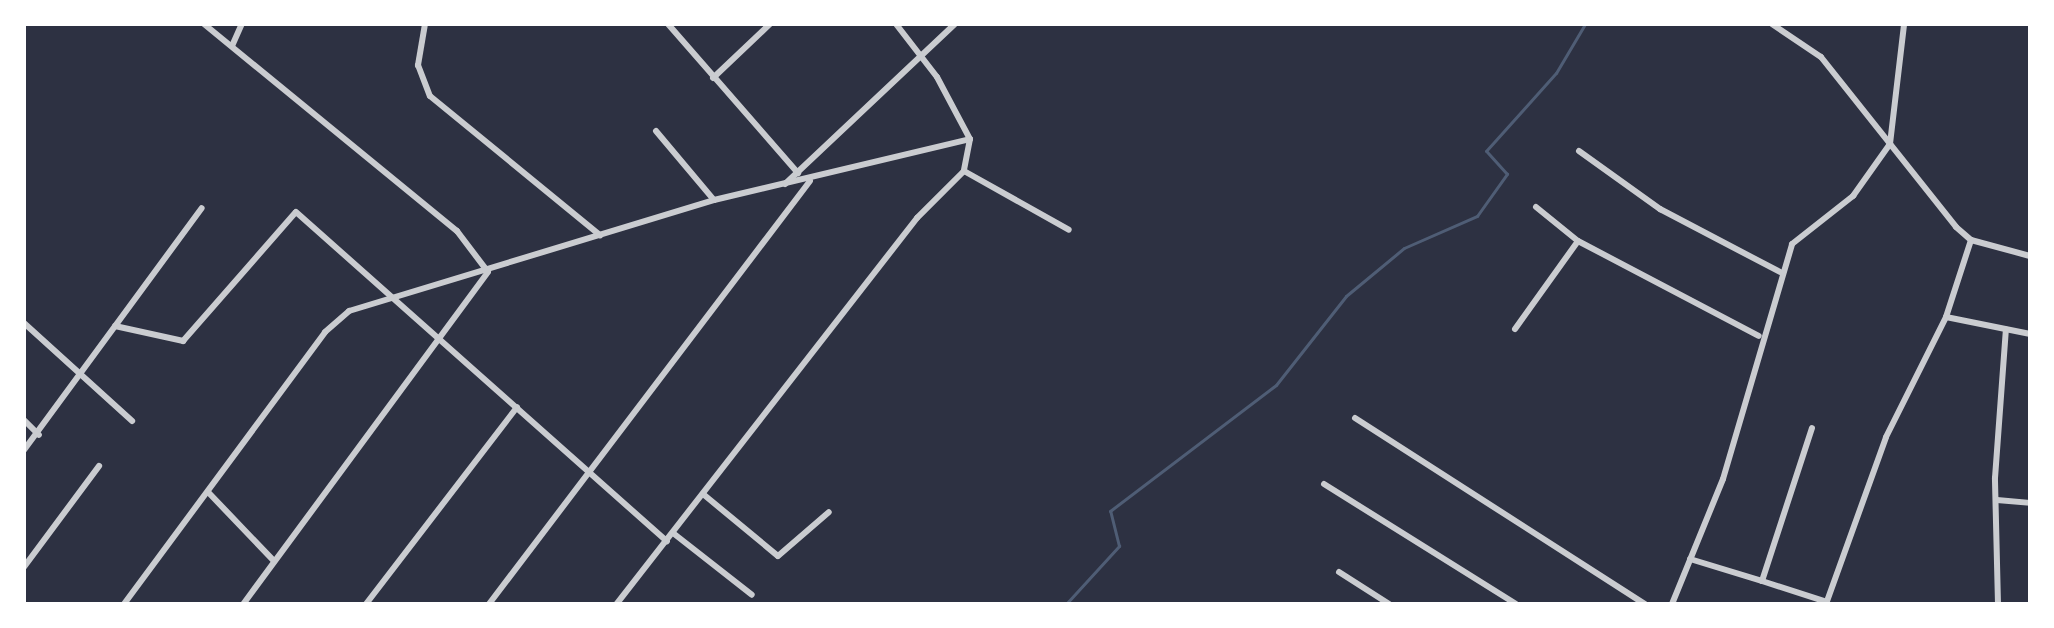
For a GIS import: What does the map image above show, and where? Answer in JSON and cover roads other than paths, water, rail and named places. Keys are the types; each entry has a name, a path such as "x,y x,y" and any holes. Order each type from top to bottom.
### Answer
{"street":[{"path":"204,24 457,231 488,272"},
{"path":"232,46 242,24"},
{"path":"425,24 418,65 430,96 600,235"},
{"path":"668,24 798,173"},
{"path":"713,78 770,24"},
{"path":"617,604 917,218 964,171 970,139 923,56 896,24"},
{"path":"783,186 955,24"},
{"path":"1772,24 1821,57 1971,240 2030,256"},
{"path":"1672,604 1728,462 1759,336 1780,272 1803,228 1853,196 1890,144 1904,24"},
{"path":"656,131 714,200"},
{"path":"124,604 325,332 349,311 488,272 714,200 810,181 890,153 970,139"},
{"path":"1579,151 1660,209 1780,272"},
{"path":"964,171 1069,230"},
{"path":"489,604 591,474 810,181"},
{"path":"1536,207 1578,241 1759,336"},
{"path":"24,450 39,435 78,374 202,208"},
{"path":"115,326 183,341 296,212 445,338 667,541"},
{"path":"1690,559 1826,603 1902,399 1946,317 1971,240"},
{"path":"1515,329 1578,241"},
{"path":"243,604 445,338 488,272"},
{"path":"1946,317 2030,334"},
{"path":"24,323 132,421"},
{"path":"1998,604 1997,500 2006,329"},
{"path":"366,604 517,407"},
{"path":"1355,418 1645,604"},
{"path":"24,420 39,435"},
{"path":"1762,581 1812,428"},
{"path":"24,567 99,466"},
{"path":"1324,484 1516,604"},
{"path":"208,492 274,561"},
{"path":"703,494 778,556 829,512"},
{"path":"1997,500 2030,503"},
{"path":"673,533 752,595"},
{"path":"1339,572 1389,604"}],"waterway":[{"path":"1066,604 1119,546 1110,511 1276,385 1346,296 1404,248 1477,216 1507,174 1486,151 1556,73 1585,24"}]}
